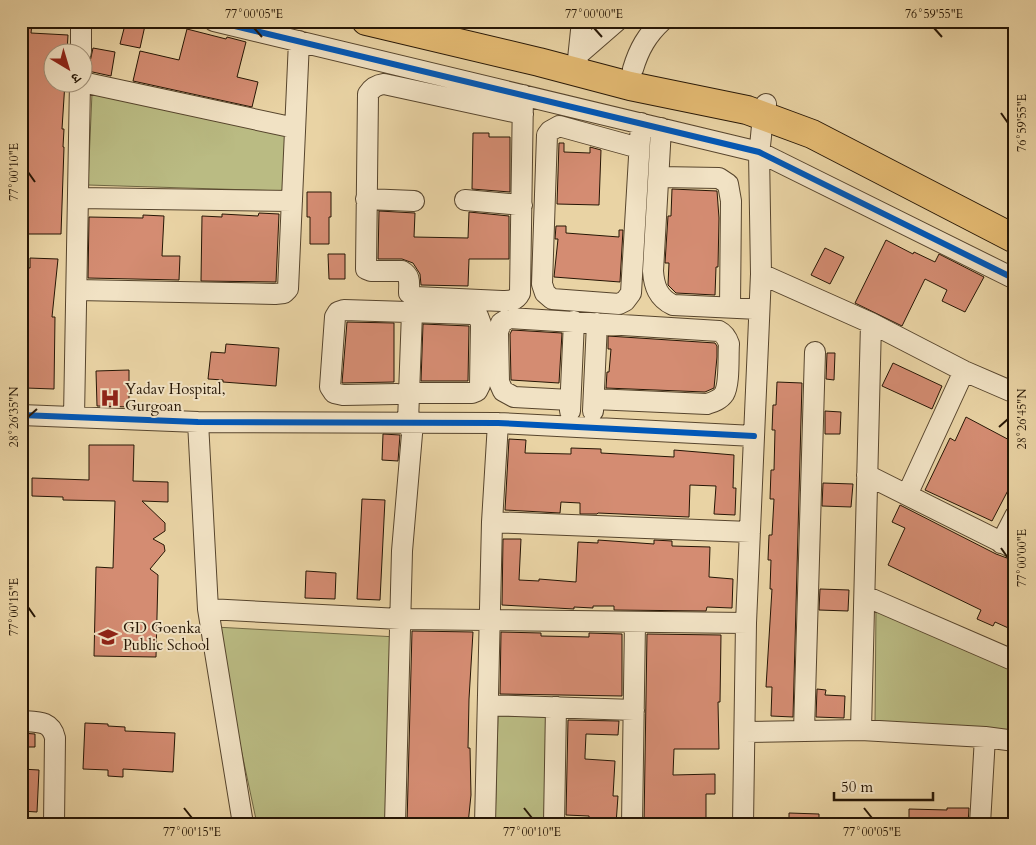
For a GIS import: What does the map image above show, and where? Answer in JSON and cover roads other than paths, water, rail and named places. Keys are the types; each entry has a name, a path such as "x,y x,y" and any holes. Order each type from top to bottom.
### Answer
{"highway":[{"path":"366,21 539,62 630,86 747,110 764,110"},
{"path":"431,21 553,55 578,57 721,90 764,110 820,123 1015,239"},
{"path":"933,190 1015,223"}],"street":[{"path":"81,21 81,42"},
{"path":"214,21 299,41 523,104"},
{"path":"578,57 582,21"},
{"path":"578,57 617,21"},
{"path":"633,69 641,46 662,21"},
{"path":"77,290 275,294 288,289 299,41"},
{"path":"92,84 295,128"},
{"path":"523,104 520,293 516,299 502,301 415,297 409,293 409,276 406,273 402,271 371,271 366,269 368,94 374,87 384,84 523,104 642,124 759,152 1015,278"},
{"path":"74,417 81,92"},
{"path":"743,824 746,732 746,622 761,274 759,152 764,110"},
{"path":"639,148 559,126 547,135 542,284 545,294 552,299 619,304 629,298 631,293 642,124"},
{"path":"661,128 653,270 653,280 658,293 661,298 673,305 759,309"},
{"path":"659,177 719,178 728,184 731,201 730,307"},
{"path":"78,198 292,201"},
{"path":"366,200 414,201"},
{"path":"465,200 522,204"},
{"path":"761,274 871,323 964,370 1015,393"},
{"path":"344,310 471,314 478,316 481,324 480,385 477,391 472,393 404,394 343,396 334,393 330,387 335,317 338,312 344,310"},
{"path":"395,824 402,551 412,434 403,422 409,312"},
{"path":"570,400 514,397 503,391 498,382 498,332 501,323 509,318 574,321 719,331 725,334 729,344 726,388 724,395 713,402 706,404 594,399"},
{"path":"569,426 574,321"},
{"path":"861,730 871,323"},
{"path":"592,428 597,324"},
{"path":"804,731 815,352"},
{"path":"907,496 964,370"},
{"path":"21,415 198,422 498,422 754,436"},
{"path":"198,422 208,609 243,824"},
{"path":"485,824 492,522 498,422"},
{"path":"867,475 1008,546 1015,516"},
{"path":"492,522 750,532"},
{"path":"865,596 1015,661"},
{"path":"208,609 400,619 746,622"},
{"path":"632,824 634,622"},
{"path":"489,705 634,710"},
{"path":"554,824 556,707"},
{"path":"21,721 44,722 54,732 54,824"},
{"path":"746,732 861,730 985,737 1015,741"},
{"path":"980,824 985,737"}],"place":[{"name":"Yadav Hospital, Gurgoan","path":"110,398"},
{"name":"GD Goenka Public School","path":"108,637"}]}
